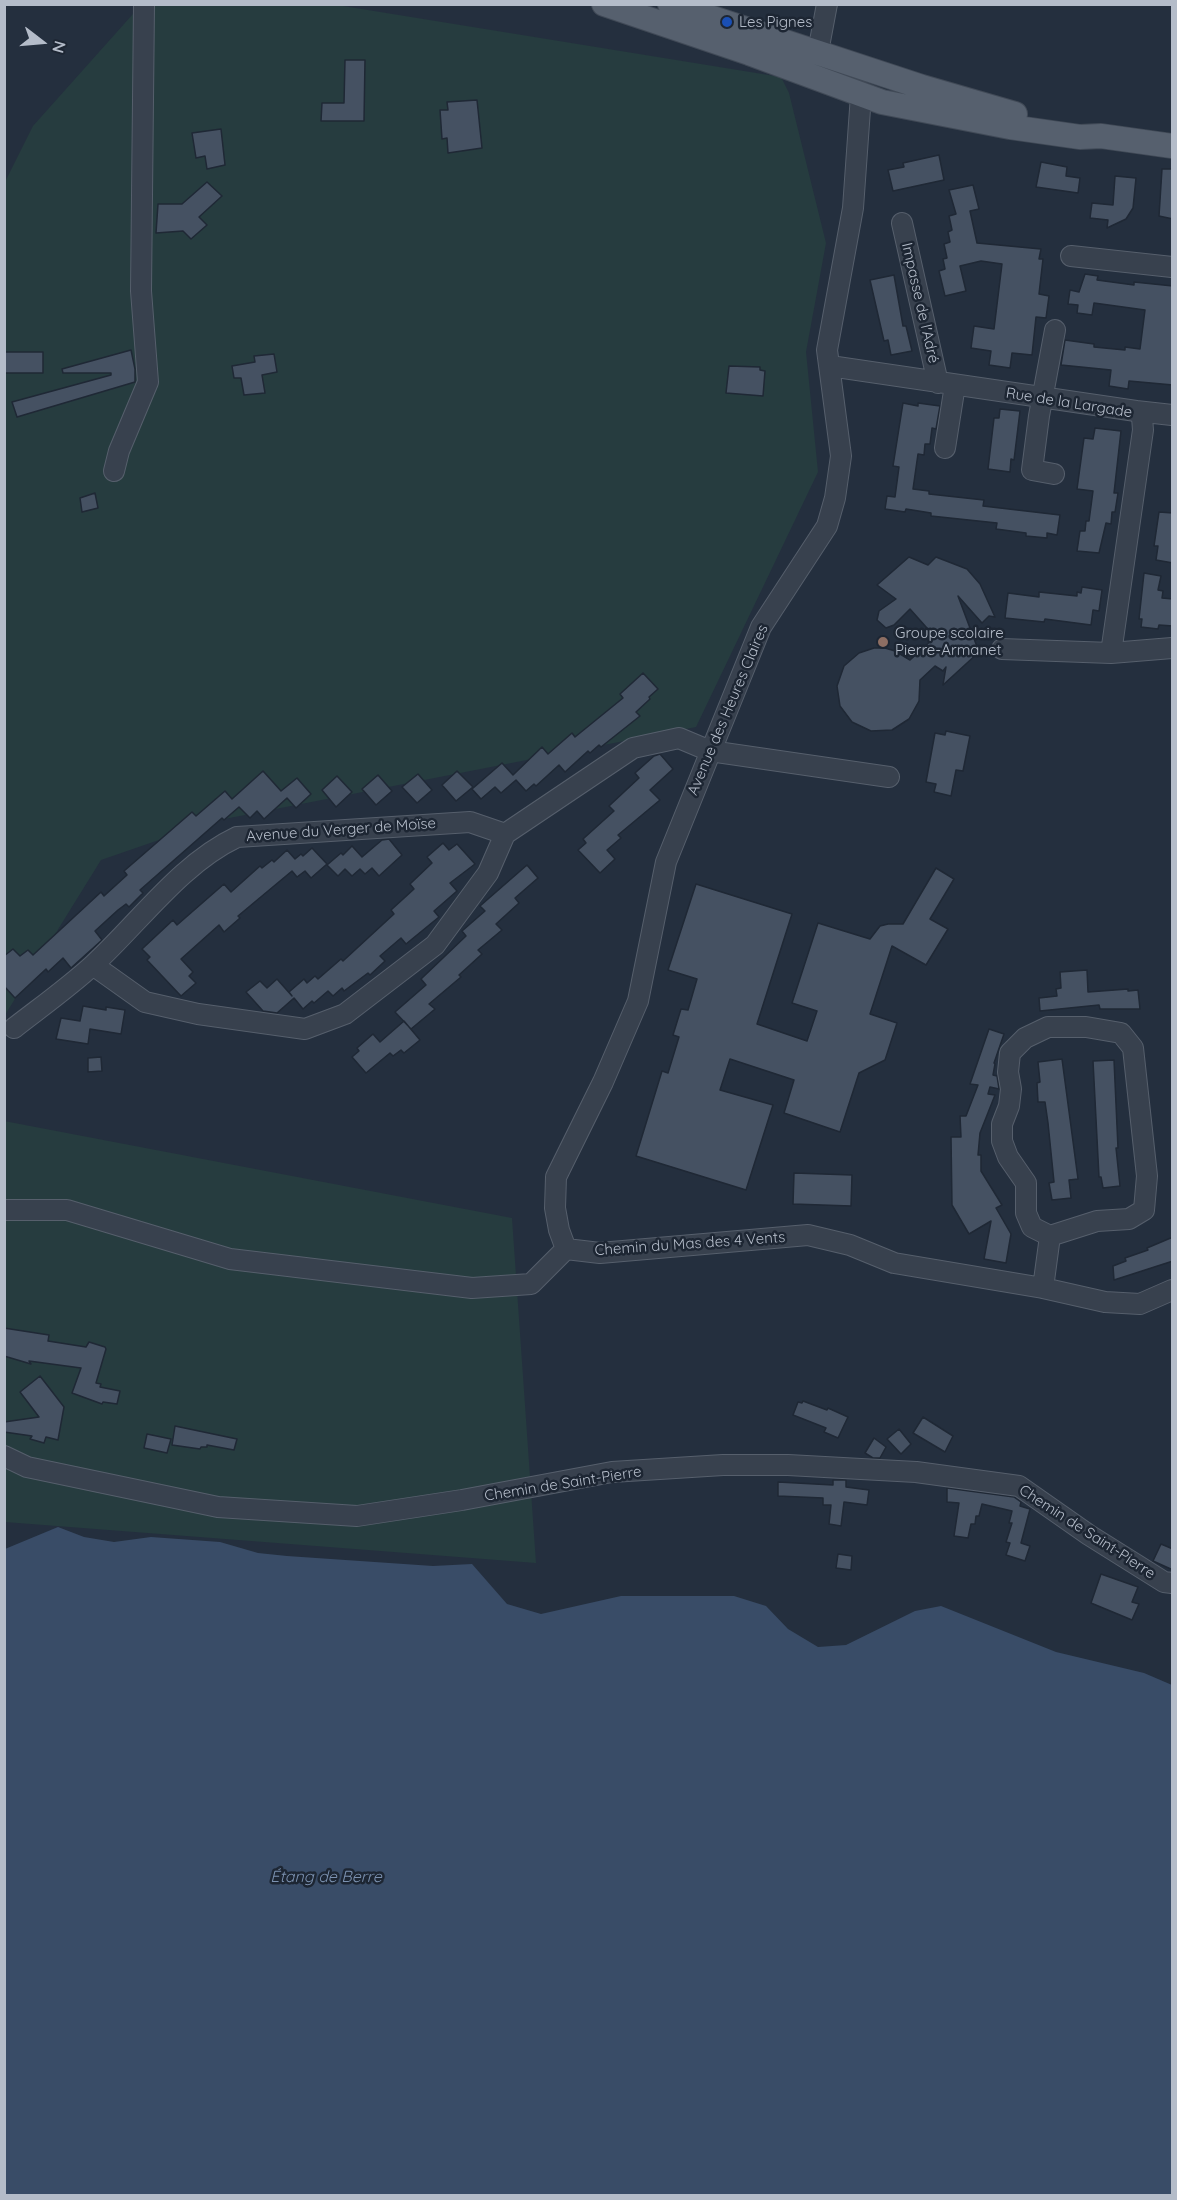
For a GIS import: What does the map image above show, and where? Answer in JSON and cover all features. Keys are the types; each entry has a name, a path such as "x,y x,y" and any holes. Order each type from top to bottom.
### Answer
{"main road":[{"path":"604,4 872,98 1010,127 1080,137 1101,136"},
{"path":"670,4 892,77 1014,114 1101,136 1173,146"},
{"path":"810,76 805,62 816,51"},
{"path":"872,98 889,99 893,94 895,82 892,77"}],"street":[{"path":"114,471 119,451 148,382 141,291 144,4"},
{"path":"816,51 827,4"},
{"name":"Avenue des Heures Claires","path":"566,1249 559,1230 555,1208 556,1177 603,1082 638,1001 666,862 761,627 827,526 835,498 841,456 827,350 872,98"},
{"name":"Impasse de l'Adré","path":"902,223 946,384"},
{"path":"1071,255 1173,267"},
{"path":"1054,474 1032,470 1042,397 1055,330"},
{"name":"Rue de la Largade","path":"830,366 1136,411 1142,417 1143,430 1112,653"},
{"path":"945,448 946,384"},
{"path":"1136,411 1173,415"},
{"path":"1002,649 1112,653 1173,648"},
{"path":"93,966 145,1002 198,1014 305,1029 345,1014 435,945 488,873 505,834 633,748 679,738 710,751 889,777"},
{"name":"Avenue du Verger de Moïse","path":"14,1028 93,966 162,895 214,848 237,837 470,822 505,834"},
{"path":"1086,1027 1121,1033 1133,1048 1147,1176 1144,1210 1129,1219 1097,1221 1050,1236 1032,1227 1026,1213 1026,1183 1008,1157 1002,1141 1002,1124 1009,1106 1011,1089 1008,1072 1010,1053 1025,1038 1048,1028 1086,1027"},
{"path":"4,1210 67,1210 230,1259 472,1288 531,1284 566,1249"},
{"name":"Chemin du Mas des 4 Vents","path":"566,1249 600,1253 808,1235 850,1245 894,1263 1043,1288 1105,1302 1140,1304 1173,1290"},
{"path":"1043,1288 1050,1236"},
{"name":"Chemin de Saint-Pierre","path":"4,1456 27,1467 218,1508 357,1516 612,1473 723,1465 788,1465 916,1472 1019,1486 1089,1535 1164,1582 1173,1583"}],"green space":[{"path":"141,5 337,5 781,77 789,93 826,243 806,352 818,472 696,727 214,821 101,860 5,1015 4,184 33,126"},
{"path":"4,1121 512,1218 536,1563 5,1522"}],"water":[{"name":"Étang de Berre","path":"58,1527 84,1537 114,1542 151,1537 220,1542 258,1553 287,1556 433,1566 472,1564 507,1604 541,1614 621,1596 734,1596 766,1606 788,1629 818,1647 846,1645 915,1611 941,1606 1056,1652 1144,1673 1172,1685 1172,2195 5,2195 5,1549"}],"building":[{"path":"345,60 365,60 364,121 321,121 322,103 344,103"},
{"path":"477,100 482,148 448,153 447,138 442,139 440,110 448,110 447,102"},
{"path":"221,129 225,165 207,169 205,156 196,158 192,133"},
{"path":"939,155 944,180 893,191 888,170 904,167 903,163"},
{"path":"1041,162 1067,167 1066,176 1080,178 1078,193 1036,187"},
{"path":"1162,169 1173,169 1173,219 1159,216"},
{"path":"1115,176 1136,178 1133,208 1126,219 1107,228 1108,220 1090,218 1092,203 1113,205"},
{"path":"207,182 222,196 199,217 207,225 191,239 183,231 156,233 158,204 182,204"},
{"path":"973,185 979,209 970,211 977,243 1041,249 1039,259 1043,259 1039,294 1049,296 1046,318 1036,317 1032,355 1012,353 1010,368 989,365 991,351 971,348 974,326 994,329 1002,264 981,261 960,266 966,291 945,296 939,271 945,269 943,259 947,258 944,244 950,242 948,232 952,230 949,216 956,214 949,190"},
{"path":"1085,274 1098,276 1097,280 1134,285 1134,282 1173,286 1173,385 1129,381 1128,389 1109,386 1111,370 1061,365 1065,340 1094,344 1094,347 1140,349 1145,310 1094,303 1092,315 1077,313 1078,305 1068,304 1070,290 1079,292"},
{"path":"894,275 903,326 906,326 912,351 891,355 888,340 884,341 870,280"},
{"path":"131,350 135,382 17,417 12,402 111,375 111,373 63,373 62,369"},
{"path":"4,352 43,352 43,373 4,373"},
{"path":"274,354 277,372 262,375 265,393 244,395 241,378 234,378 232,366 255,362 254,356"},
{"path":"729,366 760,367 760,370 765,371 763,396 726,393"},
{"path":"903,403 940,406 936,429 932,428 930,444 925,444 924,455 918,454 913,489 929,491 929,494 984,500 983,506 1060,515 1057,535 1047,533 1047,538 1026,536 1026,533 996,529 997,523 931,516 931,513 906,509 905,512 885,509 887,496 895,497 899,467 893,466"},
{"path":"1000,409 1020,411 1014,460 1011,459 1010,472 988,469 994,418 999,418"},
{"path":"1095,428 1121,431 1114,493 1118,493 1115,512 1112,512 1111,524 1106,523 1099,553 1077,551 1080,531 1085,531 1086,521 1089,521 1093,491 1077,489 1084,438 1093,439"},
{"path":"95,493 98,508 82,512 80,498"},
{"path":"1159,512 1173,513 1173,563 1156,560 1158,546 1154,546"},
{"path":"909,557 928,565 936,557 967,569 980,584 995,617 989,616 982,623 958,596 979,652 943,685 946,667 943,671 935,666 920,680 919,701 909,719 892,730 871,731 852,722 840,706 837,686 844,666 859,653 874,648 885,648 910,660 935,637 910,609 894,625 886,628 877,620 879,611 896,599 877,585"},
{"path":"1144,573 1161,576 1158,590 1163,591 1162,598 1173,599 1173,626 1159,625 1158,629 1141,627 1142,619 1139,619"},
{"path":"1082,587 1102,590 1099,611 1093,610 1091,625 1045,619 1044,622 1005,618 1008,593 1039,597 1039,592 1077,596 1077,592 1081,593"},
{"path":"643,673 658,689 636,712 640,716 601,747 599,745 590,753 588,751 565,772 559,765 536,786 534,784 526,791 516,780 501,793 495,787 481,799 472,789 502,763 513,775 542,747 548,754 572,733 575,737 623,698 620,694"},
{"path":"946,731 970,736 963,771 956,770 951,796 934,792 936,784 926,782 935,733 945,735"},
{"path":"660,754 673,769 650,790 660,800 618,835 621,838 607,850 615,859 600,873 578,850 586,843 583,839 614,811 609,806 639,778 635,773 654,756"},
{"path":"263,771 281,791 297,778 311,794 296,808 287,798 264,819 257,811 250,818 239,807 224,820 222,818 140,890 143,893 129,907 126,904 95,931 102,940 71,968 63,958 48,972 46,969 15,998 4,986 4,956 13,949 20,956 28,950 33,955 101,892 104,896 127,875 124,871 192,812 196,816 225,791 232,799"},
{"path":"457,771 473,787 456,801 442,785"},
{"path":"418,774 432,790 417,803 402,787"},
{"path":"378,775 392,791 376,805 362,789"},
{"path":"337,776 352,792 336,807 322,790"},
{"path":"389,839 402,855 379,876 372,868 365,874 360,869 352,876 345,869 338,876 327,865 352,846 362,857 382,840"},
{"path":"443,843 449,850 457,844 475,864 450,883 457,891 434,911 439,917 406,944 401,938 380,956 385,961 370,975 368,973 344,991 342,988 333,996 328,991 303,1009 294,998 277,1013 263,1011 246,992 260,981 267,988 277,979 292,996 289,992 304,979 307,983 315,976 318,979 341,959 343,961 394,914 391,910 414,889 410,884 432,863 427,857"},
{"path":"312,848 327,864 311,878 305,871 297,877 292,871 238,916 240,918 224,932 219,925 181,959 193,972 189,976 196,983 181,996 147,960 150,957 142,949 173,920 177,925 224,884 231,892 260,866 262,868 272,860 274,862 287,850 295,859 301,854 303,856"},
{"path":"527,865 538,878 515,898 519,903 496,924 502,930 478,950 482,954 459,975 461,977 429,1004 435,1009 411,1029 395,1012 426,985 421,979 466,936 462,931 485,911 480,906"},
{"path":"936,868 954,879 930,919 948,929 926,965 892,946 870,1014 897,1023 885,1060 859,1073 840,1132 784,1113 794,1080 730,1059 720,1090 773,1105 746,1190 636,1156 662,1071 668,1073 679,1037 673,1035 681,1009 688,1010 697,979 668,970 696,884 792,914 757,1024 807,1041 817,1011 792,1003 818,923 870,939 880,926 903,924"},
{"path":"1087,970 1088,992 1138,990 1140,1009 1100,1009 1099,1005 1040,1011 1039,998 1057,996 1056,989 1061,988 1060,972"},
{"path":"83,1006 106,1010 106,1007 125,1010 121,1034 90,1029 88,1044 56,1039 61,1018 80,1021"},
{"path":"404,1021 420,1040 404,1053 401,1050 393,1056 390,1053 366,1073 352,1057 359,1051 357,1048 373,1034 380,1042"},
{"path":"989,1029 1004,1034 994,1063 993,1075 997,1076 999,1089 990,1087 988,1094 995,1095 980,1133 978,1155 981,1155 981,1171 1002,1205 996,1208 1011,1234 1006,1263 984,1259 991,1221 969,1234 952,1205 951,1137 961,1137 960,1116 966,1116 978,1085 970,1084"},
{"path":"101,1057 102,1071 88,1072 88,1058"},
{"path":"1062,1059 1078,1179 1069,1180 1071,1198 1052,1200 1049,1183 1054,1182 1045,1102 1038,1102 1037,1083 1040,1082 1038,1062"},
{"path":"1114,1060 1118,1148 1116,1148 1120,1186 1103,1188 1101,1177 1099,1177 1093,1061"},
{"path":"794,1173 852,1175 851,1206 793,1204"},
{"path":"1173,1237 1173,1261 1114,1280 1113,1266 1126,1261 1125,1258 1148,1250 1147,1248"},
{"path":"4,1328 49,1335 48,1341 86,1347 89,1342 105,1347 96,1383 101,1384 100,1387 120,1391 117,1404 103,1402 102,1404 72,1393 81,1368 29,1361 31,1364 4,1356"},
{"path":"40,1376 64,1407 58,1440 46,1437 44,1443 30,1439 32,1436 4,1432 4,1422 39,1417 20,1392"},
{"path":"803,1401 848,1417 838,1438 824,1432 826,1428 793,1415 798,1402"},
{"path":"923,1417 953,1436 945,1452 913,1433"},
{"path":"175,1426 237,1439 234,1450 207,1445 200,1449 172,1445"},
{"path":"899,1429 911,1444 901,1454 887,1439"},
{"path":"147,1434 171,1439 167,1453 144,1448"},
{"path":"874,1438 886,1447 880,1458 873,1458 865,1453"},
{"path":"833,1480 846,1480 846,1487 869,1490 867,1505 844,1502 841,1526 829,1524 831,1505 823,1505 823,1498 778,1496 778,1482 833,1485"},
{"path":"947,1488 1014,1497 1021,1502 1020,1506 1030,1509 1021,1543 1030,1546 1025,1561 1006,1555 1010,1543 1006,1542 1012,1523 1009,1523 1012,1511 982,1504 975,1524 971,1524 968,1538 954,1536 959,1503 947,1502"},
{"path":"1161,1544 1173,1549 1173,1570 1153,1561"},
{"path":"838,1554 852,1556 851,1570 836,1568"},
{"path":"1101,1574 1138,1587 1132,1602 1139,1604 1132,1620 1091,1603"}],"place":[{"name":"Les Pignes","path":"727,22"},
{"name":"Groupe scolaire Pierre-Armanet","path":"883,642"}]}
